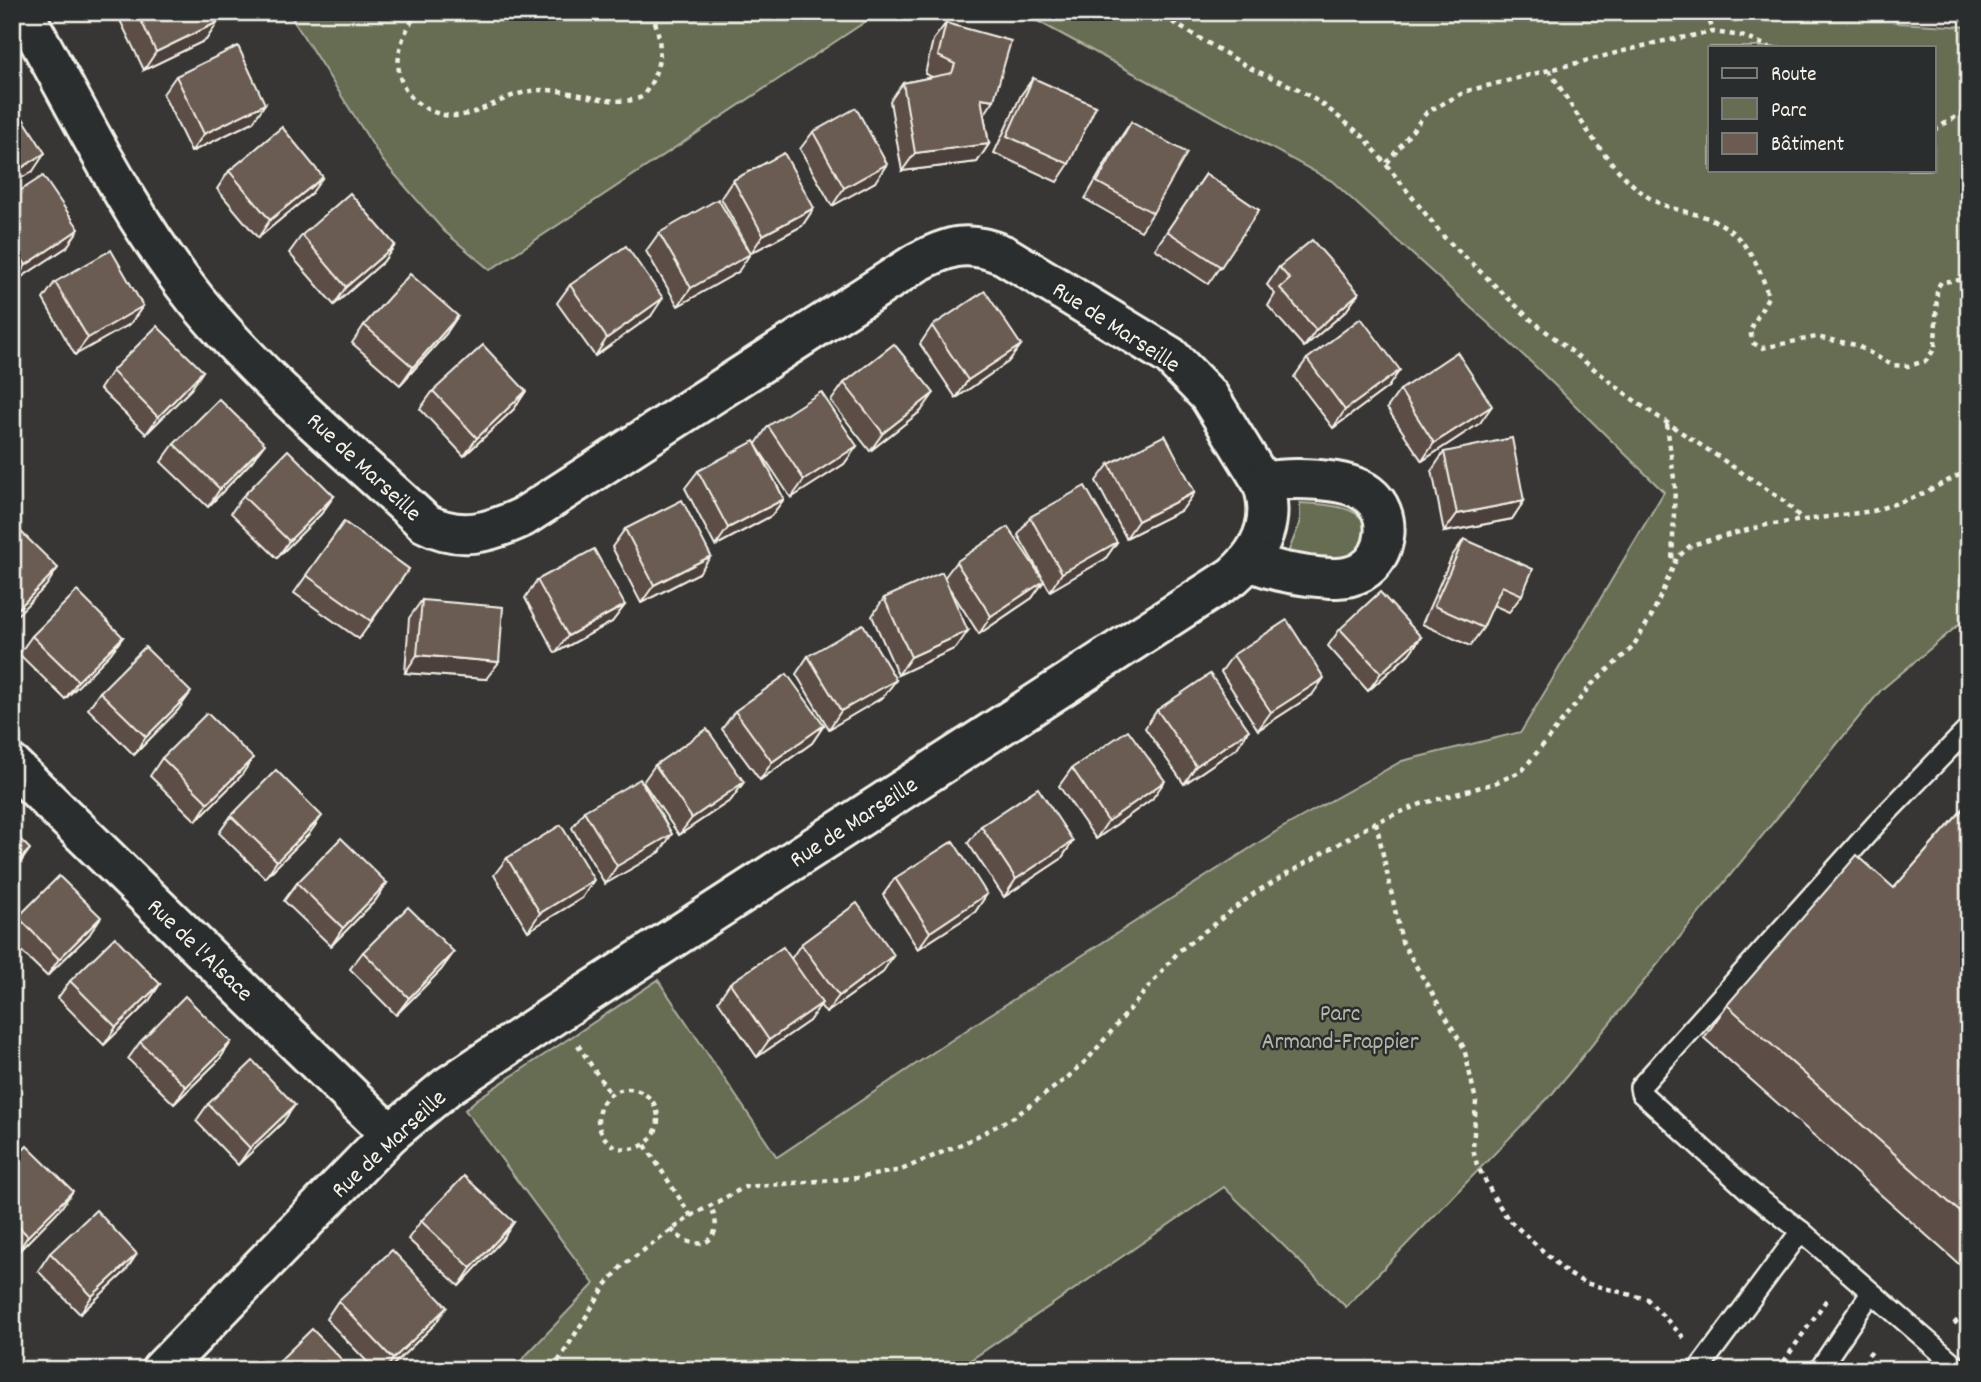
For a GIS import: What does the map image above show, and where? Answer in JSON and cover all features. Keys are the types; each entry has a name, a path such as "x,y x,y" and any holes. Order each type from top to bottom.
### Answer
{"street":[{"name":"Rue de Marseille","path":"23,12 131,203 195,298 231,341 425,523 442,532 471,535 523,517 916,263 949,247 969,245 984,247 1004,255 1170,356 1209,396 1262,482 1268,497 1268,519 1262,543 1251,561 1234,576 556,1013 448,1086 390,1134 161,1370"},
{"path":"1251,561 1283,572 1348,577 1363,571 1377,556 1385,539 1384,520 1378,503 1366,492 1348,484 1296,479 1262,482"},
{"name":"Rue de l'Alsace","path":"12,765 390,1134"}],"lane":[{"path":"1969,728 1963,731 1877,823 1640,1087 1641,1093 1700,1146 1959,1370 1969,1357"},
{"path":"1698,1370 1801,1231"},
{"path":"1819,1370 1871,1293"}],"path":[{"path":"408,12 416,15 400,49 401,84 418,104 450,118 477,112 506,97 542,90 622,102 642,97 654,76 661,46 652,12"},
{"path":"1155,12 1252,69 1298,89 1325,106 1365,138 1444,237 1472,265 1583,362 1667,423 1783,500 1802,519"},
{"path":"1706,12 1713,32"},
{"path":"1387,163 1427,112 1467,91 1713,32 1742,36 1767,46"},
{"path":"1549,70 1595,141 1640,189 1663,205 1719,223 1755,260 1768,297 1750,331 1753,343 1762,348 1816,337 1856,345 1892,365 1908,366 1926,361 1935,348 1937,289 1941,282 1969,279"},
{"path":"1936,129 1969,109"},
{"path":"1667,423 1675,487 1672,566"},
{"path":"553,1370 605,1286 622,1266 691,1216 745,1187 856,1178 901,1170 947,1152 1014,1117 1088,1059 1162,968 1224,913 1311,858 1376,822 1421,804 1495,783 1522,771 1592,684 1632,648 1652,615 1672,566 1691,545 1766,524 1861,513 1896,504 1969,470"},
{"path":"1376,822 1402,942 1464,1048 1476,1101 1473,1149 1477,1165 1494,1199 1521,1233 1567,1273 1585,1283 1647,1299 1692,1346"},
{"path":"573,1037 610,1094"},
{"path":"629,1089 647,1095 654,1102 659,1121 657,1130 645,1145 625,1150 606,1141 600,1132 599,1112 610,1094 629,1089"},
{"path":"645,1145 691,1216"},
{"path":"671,1229 680,1240 691,1245 703,1244 712,1238 716,1229 717,1219 710,1205"},
{"path":"1778,1370 1827,1299"},
{"path":"1948,1331 1969,1308"},
{"path":"1868,1352 1876,1358"}],"green space":[{"path":"288,12 880,12 490,270 444,231 383,161"},
{"name":"Parc Armand-Frappier","path":"1021,12 1883,12 1898,23 1969,27 1969,616 1881,690 1552,1094 1346,1307 1224,1187 956,1370 512,1370 594,1284 465,1110 477,1099 658,980 777,1157 986,1017 1280,829 1402,761 1521,732 1664,492 1534,365 1332,181"},
{"path":"1300,503 1340,507 1361,517 1366,526 1365,538 1358,554 1335,561 1287,555 1300,523"}],"building":[{"path":"137,12 214,12 218,22 156,52"},
{"path":"946,23 1011,41 994,100 981,98 989,144 915,153 903,83 952,73 955,64 938,56"},
{"path":"238,46 265,104 204,134 176,76"},
{"path":"1033,78 1096,106 1069,164 1007,136"},
{"path":"12,101 45,153 12,174"},
{"path":"856,108 887,164 844,188 813,132"},
{"path":"1131,122 1187,153 1153,213 1097,182"},
{"path":"282,127 323,177 270,220 229,171"},
{"path":"784,153 814,208 763,235 733,180"},
{"path":"1206,174 1259,210 1221,267 1167,231"},
{"path":"43,176 79,229 26,265 12,244 12,196"},
{"path":"350,193 395,245 346,287 302,235"},
{"path":"718,199 750,254 691,288 659,233"},
{"path":"1312,240 1359,293 1316,330 1280,288 1290,279 1279,267"},
{"path":"626,246 663,298 607,338 570,285"},
{"path":"111,250 143,306 88,338 55,282"},
{"path":"410,274 458,316 413,367 364,325"},
{"path":"985,291 1021,345 968,380 932,326"},
{"path":"1361,318 1400,370 1345,410 1307,359"},
{"path":"157,326 203,371 158,417 112,371"},
{"path":"894,344 934,393 883,433 844,383"},
{"path":"483,345 526,391 477,438 433,391"},
{"path":"1457,352 1492,406 1434,443 1400,390"},
{"path":"821,392 857,446 804,480 768,426"},
{"path":"219,399 265,444 220,489 174,444"},
{"path":"1165,435 1195,492 1138,521 1109,464"},
{"path":"1512,438 1524,501 1457,514 1444,452"},
{"path":"754,441 784,499 728,528 698,471"},
{"path":"288,450 334,496 289,541 243,496"},
{"path":"1085,486 1117,542 1062,573 1030,517"},
{"path":"682,500 711,556 654,585 625,529"},
{"path":"344,522 409,569 371,621 306,575"},
{"path":"12,523 58,568 14,613 12,612"},
{"path":"1008,527 1044,581 991,616 956,562"},
{"path":"1464,539 1533,569 1522,595 1502,586 1483,628 1434,606"},
{"path":"594,549 625,605 568,636 537,580"},
{"path":"942,572 968,631 911,657 884,598"},
{"path":"77,591 123,637 78,681 32,636"},
{"path":"1380,592 1421,637 1381,673 1340,629"},
{"path":"422,600 503,607 499,662 417,655"},
{"path":"1287,620 1324,678 1271,712 1233,655"},
{"path":"863,624 896,680 841,711 808,656"},
{"path":"145,647 191,692 146,737 100,692"},
{"path":"787,674 824,725 772,762 735,711"},
{"path":"1210,674 1249,730 1196,766 1157,710"},
{"path":"207,713 253,758 208,803 162,758"},
{"path":"707,729 744,782 692,818 655,765"},
{"path":"1128,730 1165,781 1108,821 1072,768"},
{"path":"276,770 322,816 277,861 231,816"},
{"path":"640,779 672,834 617,866 584,811"},
{"path":"1038,788 1073,841 1016,879 981,826"},
{"path":"1969,802 1969,1220 1727,1005 1857,855 1894,888"},
{"path":"561,825 594,880 540,913 507,858"},
{"path":"12,831 30,849 12,867"},
{"path":"341,838 387,883 343,928 297,883"},
{"path":"953,841 987,894 930,932 895,878"},
{"path":"59,876 101,917 59,959 18,917"},
{"path":"857,903 894,955 839,996 801,944"},
{"path":"408,907 454,952 409,998 363,952"},
{"path":"115,937 160,984 116,1027 70,981"},
{"path":"783,947 822,1003 769,1040 730,983"},
{"path":"185,996 231,1042 186,1087 140,1042"},
{"path":"253,1061 295,1105 250,1148 208,1104"},
{"path":"27,1146 73,1191 28,1236 12,1220 12,1161"},
{"path":"464,1176 514,1222 471,1268 421,1221"},
{"path":"96,1210 137,1254 92,1296 50,1253"},
{"path":"392,1250 447,1307 393,1359 338,1301"},
{"path":"312,1329 352,1370 270,1370"}]}
